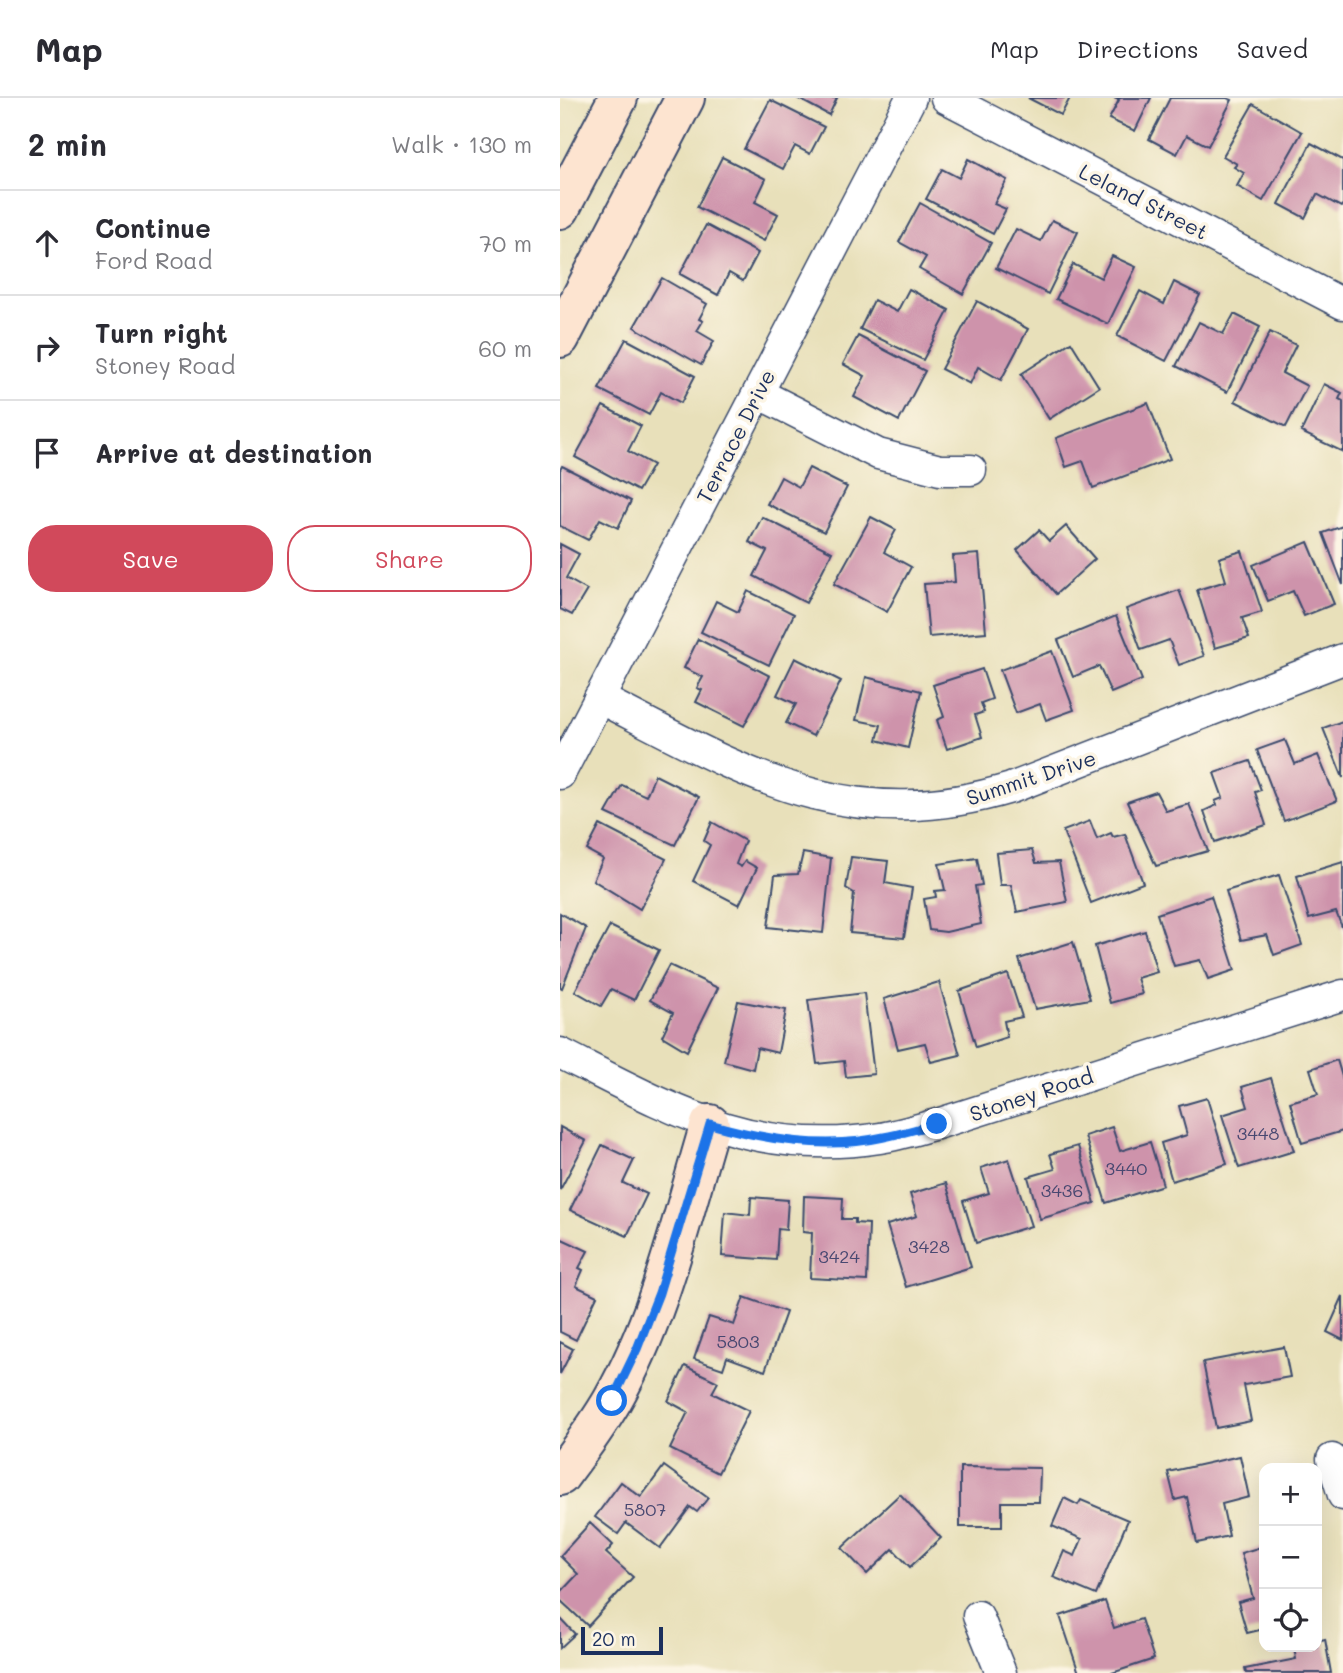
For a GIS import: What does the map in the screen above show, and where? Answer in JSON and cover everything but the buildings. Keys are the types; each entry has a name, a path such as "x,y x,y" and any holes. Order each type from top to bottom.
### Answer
{"main road":[{"path":"560,209 618,98"},
{"path":"560,338 685,98"},
{"path":"560,1476 612,1401 637,1349 659,1293 710,1124"}],"street":[{"name":"Terrace Drive","path":"560,774 911,98"},
{"name":"Leland Street","path":"946,98 1343,304"},
{"path":"758,393 878,454 940,470 971,470"},
{"name":"Summit Drive","path":"599,698 728,764 771,782 854,803 897,806 939,804 975,799 1011,788 1343,659"},
{"name":"Stoney Road","path":"560,1053 664,1106 710,1124 753,1136 797,1142 839,1143 881,1138 937,1124 1343,995"},
{"path":"1332,1459 1343,1495"},
{"path":"978,1616 1001,1673"}],"route":[{"path":"612,1401 637,1349 659,1293 710,1124 753,1136 797,1142 839,1143 881,1138 937,1124"}]}
